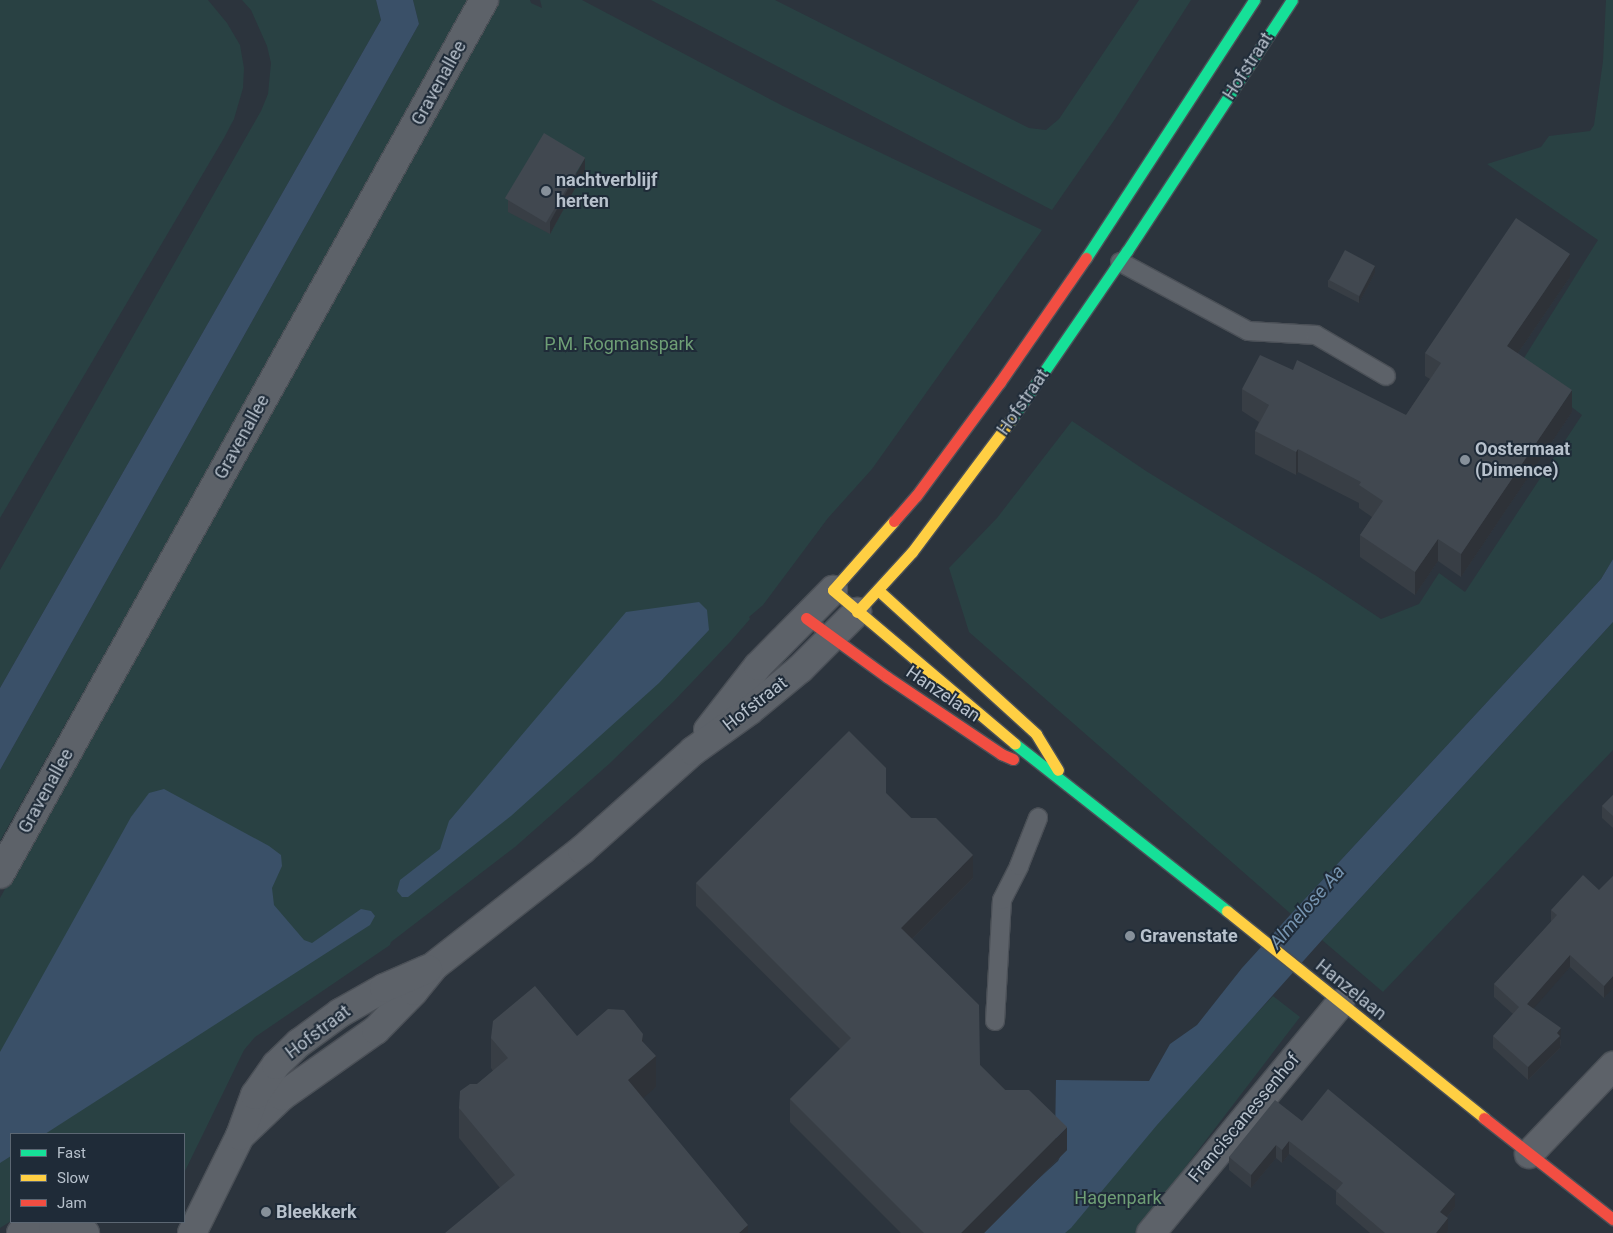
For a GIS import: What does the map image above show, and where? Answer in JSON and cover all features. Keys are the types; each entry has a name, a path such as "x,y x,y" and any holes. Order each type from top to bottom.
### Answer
{"street":[{"name":"Gravenallee","path":"0,874 484,0"},
{"name":"Hofstraat","path":"693,752 758,666 833,590 916,496 1000,382 1094,246 1254,0"},
{"name":"Hofstraat","path":"192,1233 240,1136 254,1095 276,1066 299,1043 357,1003 384,988 434,966 582,850 693,752 749,711 832,638 912,552 1018,410 1120,262 1292,0"},
{"name":"Hanzelaan","path":"833,590 1022,750 1613,1219"},
{"name":"Hanzelaan","path":"878,590 1036,734 1069,786"},
{"name":"Hanzelaan","path":"806,618 1000,754 1069,786"},
{"name":"Franciscanessenhof","path":"1151,1233 1340,1004"},
{"path":"1529,1154 1613,1066"},
{"path":"21,1233 53,1226 65,1227 85,1233"}],"lane":[{"path":"1120,262 1248,331 1316,335 1386,376"},
{"path":"995,1021 1002,900 1019,866 1038,818"}],"green space":[{"path":"0,0 208,0 227,23 240,45 244,68 243,88 234,119 224,138 0,518"},
{"path":"242,0 376,0 381,20 0,688 0,570 261,111 268,94 271,63 267,46 251,10"},
{"path":"413,0 470,0 0,841 0,770 419,24"},
{"name":"P.M. Rogmanspark","path":"497,0 530,0 531,3 542,8 540,0 582,0 783,106 1042,230 872,469 828,518 763,605 749,617 750,619 731,641 674,701 609,764 515,847 391,942 390,945 255,1037 244,1050 185,1171 185,1133 10,1133 10,1222 0,1228 0,898 96,725 99,725 110,702 487,24 485,22"},
{"path":"651,0 775,0 1029,128 1046,130 1059,119 1139,0 1191,0 1115,119 1052,210"},
{"path":"1606,0 1613,0 1613,559 1601,579 1291,914 969,632 949,568 997,518 1072,421 1146,471 1318,577 1381,619 1419,604 1439,573 1465,592 1582,415 1519,366 1598,240 1487,164 1541,147 1549,136 1590,131 1594,125 1603,61"},
{"path":"1613,622 1613,750 1383,992 1322,940"},
{"name":"Hagenpark","path":"1273,996 1300,1017 1135,1233 1020,1233 1257,1013"}],"water":[{"path":"376,0 413,0 419,24 0,770 0,688 381,20"},
{"name":"Almelose Aa","path":"1613,559 1613,622 1322,940 1157,1125 1071,1228 1065,1233 979,1233 1058,1161 1064,1149 1055,1136 1056,1080 1149,1081 1170,1044 1197,1025 1242,968 1601,579"},
{"path":"699,602 707,610 709,630 659,683 511,816 408,897 402,897 397,891 400,880 440,849 449,821 626,612"},
{"path":"164,789 269,846 281,855 282,866 272,888 274,905 304,940 312,943 361,909 371,911 375,916 370,925 47,1133 10,1133 10,1157 0,1163 0,1052 131,817 149,793"}],"building":[{"name":"nachtverblijf herten","path":"544,133 585,158 546,223 505,198"},
{"name":"Oostermaat (Dimence)","path":"1516,218 1570,254 1507,346 1572,390 1461,554 1438,539 1415,572 1360,535 1383,501 1359,485 1361,482 1298,449 1296,452 1255,431 1269,405 1242,389 1260,355 1293,370 1297,360 1406,415 1441,363 1425,353"},
{"path":"1345,250 1375,266 1359,296 1329,280"},
{"path":"849,731 886,768 886,793 911,818 936,818 973,855 901,928 979,1005 980,1065 1005,1090 1029,1090 1067,1127 961,1233 924,1233 790,1099 851,1038 696,883"},
{"path":"1613,795 1613,816 1602,806"},
{"path":"1583,875 1599,890 1613,876 1613,976 1604,986 1570,955 1527,1004 1561,1028 1557,1033 1560,1036 1528,1067 1493,1036 1519,1007 1494,984 1557,915 1551,910"},
{"path":"535,986 577,1036 608,1009 624,1010 643,1034 642,1041 656,1056 628,1080 748,1225 739,1233 445,1233 515,1175 459,1108 460,1091 470,1084 477,1084 508,1058 491,1038 493,1021"},
{"path":"1328,1089 1455,1194 1440,1212 1448,1218 1436,1233 1385,1233 1336,1191 1343,1183 1289,1141 1282,1150 1276,1145 1251,1175 1229,1157 1275,1100 1302,1121"}],"traffic: fast":[{"path":"1086,258 1254,0"},
{"path":"1010,421 1127,251 1292,0"},
{"path":"1015,744 1227,911"}],"traffic: slow":[{"path":"857,612 912,552 1010,421"},
{"path":"894,521 833,590 1015,744"},
{"path":"878,590 1036,734 1058,770"},
{"path":"1227,911 1484,1118"}],"traffic: jam":[{"path":"894,521 916,496 1000,382 1086,258"},
{"path":"806,618 887,677 1001,754 1013,759"},
{"path":"1484,1118 1613,1219"}],"place":[{"name":"nachtverblijf herten","path":"546,191"},
{"name":"Oostermaat (Dimence)","path":"1465,460"},
{"name":"Gravenstate","path":"1130,936"},
{"name":"Bleekkerk","path":"266,1212"}]}
